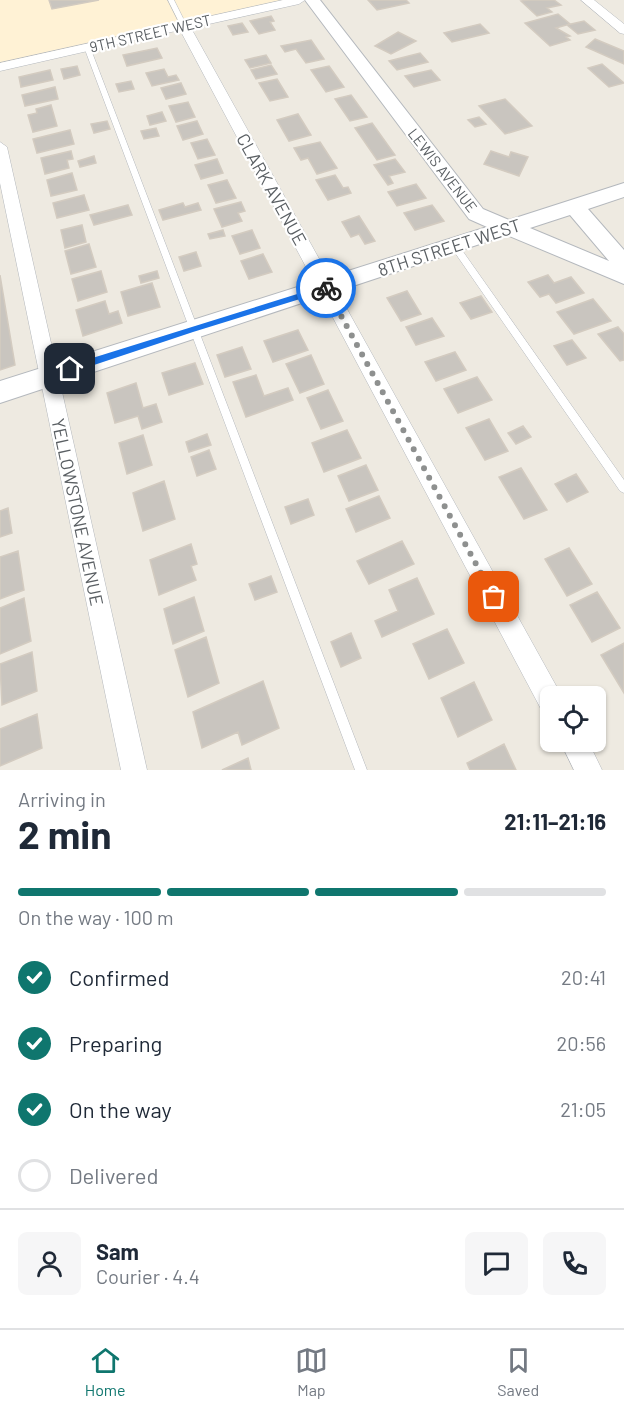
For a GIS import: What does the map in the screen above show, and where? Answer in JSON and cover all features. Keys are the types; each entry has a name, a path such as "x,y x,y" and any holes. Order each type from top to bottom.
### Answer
{"street":[{"name":"9TH STREET WEST","path":"0,67 299,0"},
{"name":"LEWIS AVENUE","path":"312,0 476,214 624,276"},
{"path":"587,0 624,30"},
{"name":"CLARK AVENUE","path":"184,26 542,686"},
{"name":"YELLOWSTONE AVENUE","path":"0,147 134,770"},
{"name":"8TH STREET WEST","path":"0,392 624,190"},
{"path":"574,206 624,264"},
{"path":"579,752 589,770"}],"lane":[{"path":"171,0 184,26"},
{"path":"87,47 361,770"},
{"path":"454,245 624,488"}],"shaded area":[{"path":"0,0 299,0 0,66"}],"building":[{"path":"49,0 99,0 52,9"},
{"path":"368,0 406,0 409,3 377,10"},
{"path":"554,0 561,5 547,8 552,12 537,16 521,1"},
{"path":"558,14 570,24 556,28 570,36 566,37 570,40 550,46 525,23"},
{"path":"271,16 274,21 270,22 275,30 259,34 250,21"},
{"path":"584,21 595,30 578,34 567,25"},
{"path":"242,23 248,32 233,35 228,26"},
{"path":"480,24 489,33 452,42 444,33"},
{"path":"398,32 416,41 391,54 375,46"},
{"path":"595,39 624,51 624,64 586,47"},
{"path":"311,40 324,59 306,63 296,49 285,52 281,46"},
{"path":"157,48 162,58 127,66 123,55"},
{"path":"420,53 428,62 397,70 389,61"},
{"path":"266,55 271,63 250,68 245,60"},
{"path":"602,64 624,83 609,87 588,68"},
{"path":"271,65 277,74 256,79 251,70"},
{"path":"77,66 80,75 64,79 61,69"},
{"path":"329,66 344,87 326,92 311,70"},
{"path":"164,69 168,77 176,75 179,80 152,86 146,73"},
{"path":"50,70 53,80 21,87 19,77"},
{"path":"431,70 440,80 414,87 405,76"},
{"path":"277,79 288,97 270,101 259,83"},
{"path":"131,81 134,89 119,92 116,84"},
{"path":"181,83 186,94 166,99 161,88"},
{"path":"55,87 58,99 25,106 22,95"},
{"path":"351,95 367,117 350,121 335,99"},
{"path":"505,99 532,126 505,134 479,106"},
{"path":"188,102 195,117 176,122 169,106"},
{"path":"51,105 57,126 33,132 28,115 37,113 36,109"},
{"path":"162,112 166,121 150,125 147,116"},
{"path":"298,114 311,135 289,141 277,120"},
{"path":"479,117 486,124 475,127 468,120"},
{"path":"107,121 110,129 94,133 91,124"},
{"path":"197,121 203,134 183,140 177,126"},
{"path":"372,123 395,155 377,160 355,128"},
{"path":"156,128 159,136 144,139 141,131"},
{"path":"70,130 74,144 37,153 33,139"},
{"path":"207,139 215,155 198,159 191,143"},
{"path":"320,142 337,168 317,174 308,158 301,160 294,148"},
{"path":"71,151 73,159 67,160 69,168 45,174 41,158"},
{"path":"491,151 509,157 511,152 528,157 519,176 484,164"},
{"path":"94,156 96,163 80,167 78,161"},
{"path":"217,159 223,173 201,179 195,165"},
{"path":"395,159 405,172 389,176 393,183 388,185 374,165"},
{"path":"72,173 77,190 51,196 47,180"},
{"path":"335,175 343,188 348,187 351,193 328,200 316,180"},
{"path":"227,180 236,198 216,203 208,185"},
{"path":"416,184 426,198 397,206 388,192"},
{"path":"84,195 89,210 57,218 53,203"},
{"path":"241,202 245,211 238,213 242,221 222,227 214,209"},
{"path":"183,203 185,207 198,203 201,210 163,220 159,210"},
{"path":"128,205 132,215 94,225 90,215"},
{"path":"432,205 444,221 415,230 404,213"},
{"path":"359,216 375,241 365,244 359,234 351,237 342,222"},
{"path":"82,225 86,242 65,248 61,230"},
{"path":"223,230 225,236 210,239 208,234"},
{"path":"252,230 260,248 240,254 232,236"},
{"path":"89,244 96,267 71,274 65,251"},
{"path":"196,252 201,266 184,271 179,257"},
{"path":"263,254 272,272 249,279 241,261"},
{"path":"101,271 107,292 78,301 72,279"},
{"path":"157,271 159,278 141,283 139,276"},
{"path":"0,275 15,365 0,370"},
{"path":"548,275 554,283 571,277 584,293 556,303 549,294 540,297 528,282"},
{"path":"152,283 160,307 128,316 121,292"},
{"path":"407,291 421,314 401,321 387,298"},
{"path":"481,296 492,312 471,319 460,303"},
{"path":"593,299 611,321 574,334 557,312"},
{"path":"105,301 109,314 118,311 122,323 83,336 76,310"},
{"path":"432,318 444,336 416,345 406,327"},
{"path":"618,327 624,334 624,360 620,361 598,334"},
{"path":"298,330 308,350 273,362 264,341"},
{"path":"572,340 586,358 567,365 554,346"},
{"path":"242,347 251,369 225,377 217,355"},
{"path":"455,352 466,370 436,381 425,362"},
{"path":"311,355 324,384 300,393 286,364"},
{"path":"195,363 203,384 169,395 162,373"},
{"path":"256,375 264,396 288,388 293,400 246,417 233,382"},
{"path":"477,377 492,400 458,413 444,389"},
{"path":"136,383 143,408 156,404 162,422 142,429 138,416 115,423 107,393"},
{"path":"328,390 343,421 321,429 307,398"},
{"path":"489,419 508,451 485,460 466,428"},
{"path":"523,426 531,437 516,444 508,433"},
{"path":"347,430 361,458 324,472 312,443"},
{"path":"207,434 211,445 189,452 186,442"},
{"path":"143,435 152,465 127,474 119,443"},
{"path":"209,450 216,469 197,476 191,457"},
{"path":"366,465 378,490 349,501 338,476"},
{"path":"521,468 547,510 524,519 499,477"},
{"path":"576,474 588,492 567,502 555,484"},
{"path":"164,481 175,519 143,531 133,493"},
{"path":"379,496 390,518 356,532 346,509"},
{"path":"308,499 314,515 291,524 285,507"},
{"path":"8,508 12,533 0,537 0,511"},
{"path":"402,541 414,564 369,584 357,561"},
{"path":"191,544 197,564 191,566 196,580 159,595 150,560"},
{"path":"569,548 592,584 567,596 545,559"},
{"path":"18,551 24,590 0,599 0,557"},
{"path":"271,576 277,592 255,600 249,584"},
{"path":"417,578 434,614 382,637 375,621 398,611 389,590"},
{"path":"597,592 620,628 592,642 570,605"},
{"path":"194,597 204,631 173,644 164,609"},
{"path":"24,598 31,641 0,654 0,608"},
{"path":"447,629 464,663 429,679 413,644"},
{"path":"351,633 361,658 341,667 331,642"},
{"path":"206,637 219,683 188,697 175,650"},
{"path":"624,643 624,693 601,655"},
{"path":"32,652 37,691 2,705 0,664"},
{"path":"263,681 279,728 242,745 238,732 202,748 193,712"},
{"path":"474,682 492,720 458,737 441,698"},
{"path":"37,714 42,748 0,766 0,729"},
{"path":"504,744 516,770 470,770 467,763"},
{"path":"248,758 251,770 222,770"}],"way so far":[{"path":"326,288 494,597"}],"route":[{"path":"70,369 193,328 326,288"}]}
